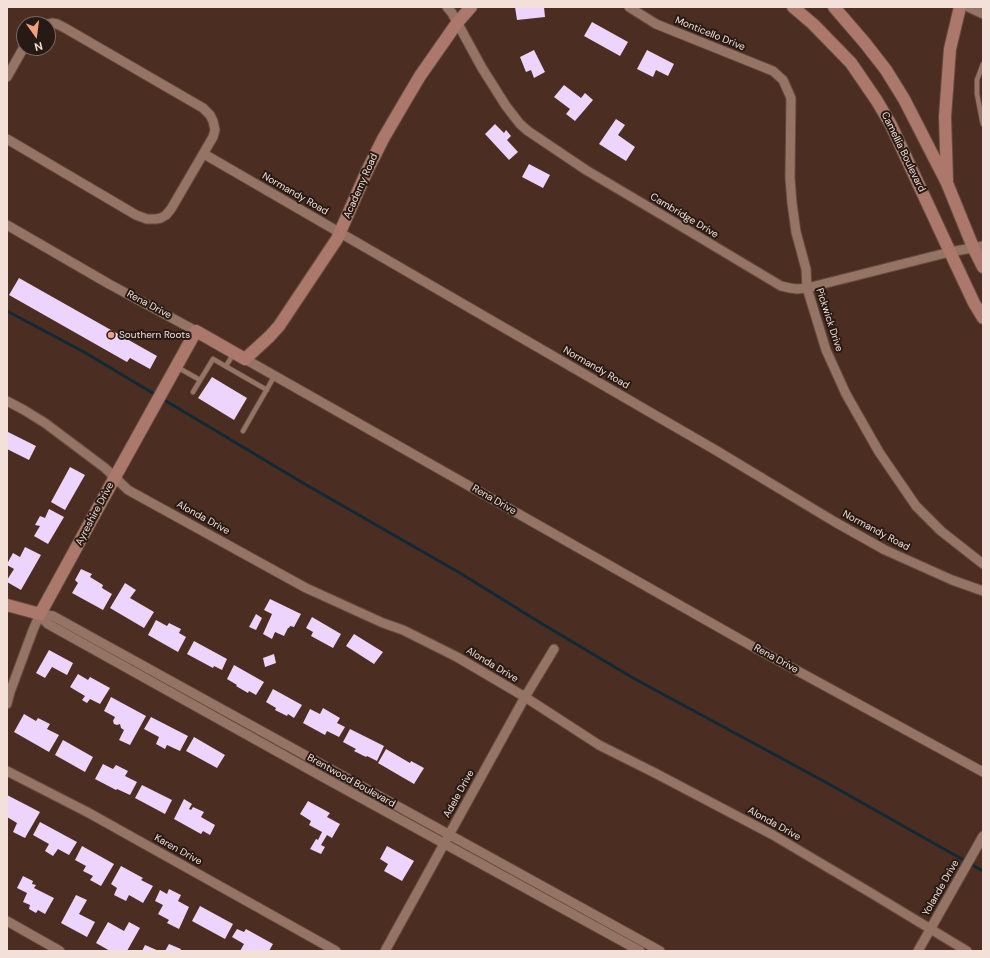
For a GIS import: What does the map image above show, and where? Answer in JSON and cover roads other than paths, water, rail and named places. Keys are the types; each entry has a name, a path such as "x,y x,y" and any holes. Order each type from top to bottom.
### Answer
{"street":[{"name":"Cambridge Drive","path":"447,7 506,106 520,124 528,131 586,170 781,286 797,289 807,288 978,246"},
{"name":"Academy Road","path":"239,356 269,337 279,326 333,246 341,233 367,171 404,103 420,76 457,23 471,7"},
{"name":"Monticello Drive","path":"629,7 656,24 772,71 783,80"},
{"name":"Camellia Boulevard","path":"793,7 813,24 851,63 877,101 891,125 974,303 983,318"},
{"path":"834,7 886,70 904,99 978,246 983,267"},
{"path":"947,184 945,117 950,49 960,7"},
{"path":"968,7 983,14"},
{"path":"7,139 136,215 147,219 156,219 161,218 171,209 213,138 215,130 213,121 210,115 203,108 56,24"},
{"path":"7,77 19,56"},
{"name":"Pickwick Drive","path":"783,80 791,98 790,178 796,232 806,269 807,288 826,350 846,394 879,452 916,506 941,531 983,564"},
{"name":"Normandy Road","path":"204,154 717,451 835,522 885,550 952,580 983,591"},
{"name":"Rena Drive","path":"7,225 750,645 983,772"},
{"name":"Ayreshire Drive","path":"7,704 10,692 40,614 196,331"},
{"name":"Alonda Drive","path":"7,401 45,423 104,468 128,490 306,588 404,630 457,657 525,697 599,745 773,835 871,892 967,951"},
{"name":"Brentwood Boulevard","path":"7,605 57,618 660,951"},
{"name":"Brentwood Boulevard","path":"40,614 48,624 640,951"},
{"name":"Adele Drive","path":"385,951 525,697 554,649"},
{"name":"Karen Drive","path":"7,772 89,814 336,951"},
{"name":"Yolande Drive","path":"918,951 983,836"},
{"path":"7,921 60,951"}],"lane":[{"path":"983,64 977,80 977,94 983,124"},
{"path":"226,366 239,356"},
{"path":"193,392 213,359 267,390"},
{"path":"176,366 200,380"},
{"path":"243,431 275,376"}],"waterway":[{"path":"7,311 84,352 156,395"},
{"path":"161,398 303,483 460,573 635,679 829,784 983,871"}],"place":[{"name":"Southern Roots","path":"111,335"}]}
